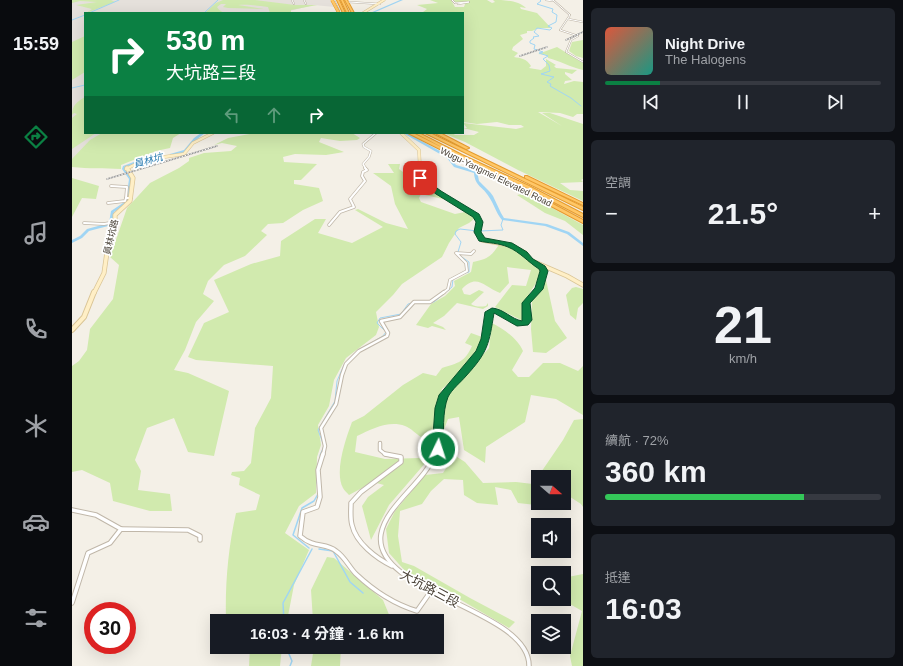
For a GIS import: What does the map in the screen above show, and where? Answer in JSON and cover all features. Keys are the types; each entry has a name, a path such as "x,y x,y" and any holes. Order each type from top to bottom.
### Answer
{"highway":[{"path":"333,0 338,12"},
{"path":"338,0 344,12"},
{"path":"342,0 348,12"},
{"path":"346,0 352,12"},
{"name":"Wugu-Yangmei Elevated Road","path":"412,134 518,187 583,222"},
{"path":"419,134 461,156 528,187 583,216"},
{"path":"429,134 583,209"},
{"name":"Wugu-Yangmei Elevated Road","path":"439,134 583,204"}],"street":[{"path":"292,0 294,4"},
{"path":"304,0 306,4"},
{"path":"333,0 338,8 338,12"},
{"path":"365,12 380,4 384,0"},
{"path":"452,0 455,3 469,2 458,4"},
{"path":"546,0 553,0 569,14 568,19 560,30 578,36 571,40 566,51 583,62"},
{"path":"349,2 356,1 380,4"},
{"path":"568,19 583,22"},
{"path":"108,203 125,201 126,198 130,198 133,178 125,168 126,167 144,160 184,154 193,143 211,134"},
{"path":"329,225 340,212 354,207 350,199 357,189 362,187 365,181 362,176 363,172 367,170 363,164 369,157 371,151 364,147 363,144 375,134"},
{"path":"402,134 419,150 420,178 439,193 476,216 480,222 478,231 480,237 485,241 503,242 510,245 525,253 530,260 539,265 567,276 583,285"},
{"path":"111,186 132,187"},
{"path":"126,198 127,187"},
{"name":"員林坑路","path":"72,330 84,317 90,300 104,273 105,261 115,228 115,216 128,204 130,198"},
{"path":"84,223 108,224 114,222"},
{"path":"431,591 417,611 399,606 361,579 337,551 331,547 316,547 300,536 303,512 317,507 321,499 318,483 318,470 325,445 320,433 321,428 336,404 343,370 346,364 359,351 387,336 388,333 381,321 400,317 413,303 434,300 448,289 449,281 466,271 468,266 466,262 456,253 471,254 474,251"},
{"name":"大坑路三段","path":"529,666 529,661 520,643 463,606 404,576 392,566 380,544 380,538 385,521 391,512 422,476 434,457 439,443 440,408 444,395 481,352 490,312 492,310 497,311 517,323 523,324 527,322 526,303 539,289 544,274 543,267 539,265"},
{"path":"380,443 380,450 385,454 401,456 401,462 362,492 351,503 352,526 361,540 382,562 392,566"},
{"path":"72,510 96,515 121,529 188,530 200,536 200,540"},
{"path":"72,603 88,553 114,542 121,529"}],"shaded area":[{"path":"72,0 331,0 335,7 313,5 286,12 84,12 84,134 109,134 72,162"}],"green space":[{"path":"72,0 111,0 115,2 89,12 92,9 76,5 97,2 80,1 72,3"},
{"path":"223,0 255,0 295,5 317,5 291,10 291,12 270,12 268,7 238,5 264,9 228,8 223,7 226,4 221,4 217,7 224,12 206,12 216,3"},
{"path":"430,0 451,0 455,7 464,7 468,1 456,3 454,0 487,0 492,3 495,2 493,0 506,0 519,3 526,8 520,7 521,9 537,13 551,28 539,28 532,31 527,31 527,33 520,35 523,39 513,47 512,50 518,53 514,57 526,60 531,66 529,68 541,70 546,66 546,59 556,65 554,66 556,68 577,70 572,74 565,72 565,74 572,80 565,81 564,84 574,81 583,82 583,114 577,114 573,117 560,113 538,112 562,126 542,113 550,113 583,124 583,179 581,180 583,182 560,183 570,190 583,191 583,201 518,170 465,142 445,134 474,135 479,132 464,128 467,128 464,123 516,129 524,127 521,125 509,125 497,122 477,124 464,122 464,12 423,12 427,9 417,5 438,3"},
{"path":"84,36 84,73 72,80 72,42"},
{"path":"583,40 583,58 576,56 569,51 572,42"},
{"path":"557,47 583,63 583,70 548,58 547,55 538,54"},
{"path":"84,98 84,134 94,134 72,149 72,118 77,114 74,113 72,115 74,106"},
{"path":"100,134 179,134 173,138 170,148 156,151 121,165 121,169 72,167 72,159 90,140"},
{"path":"250,134 354,134 360,138 357,140 340,141 321,138 319,142 344,152 326,155 295,154 283,157 284,162 317,164 301,180 294,180 294,184 319,188 323,201 303,210 283,223 268,224 261,231 267,235 245,256 224,265 208,281 203,294 214,301 196,322 185,350 174,370 188,373 229,391 214,456 188,452 174,418 147,428 135,460 141,471 138,490 170,494 172,511 150,511 113,501 110,483 82,470 72,472 72,366 79,361 87,350 90,329 113,299 119,265 110,257 127,208 150,183 179,168 189,161 189,158 204,153 231,151 237,146 222,143 214,145 228,138"},
{"path":"388,164 400,164 399,169 418,183 427,185 447,200 421,194 419,198 421,202 455,214 465,212 475,218 459,228 442,257 402,284 376,312 379,327 376,335 346,358 334,380 329,406 318,425 321,445 317,457 316,493 299,506 285,533 309,550 294,585 288,614 226,614 228,567 236,513 256,510 260,495 239,485 240,478 231,475 232,472 244,471 251,463 255,428 271,398 273,366 196,360 188,357 204,323 229,312 214,280 251,264 280,256 281,241 315,219 326,219 318,233 352,243 383,227 355,210 358,209 386,223 408,229 395,204 391,186 373,173 394,173"},
{"path":"72,178 99,186 96,199 82,198 72,217"},
{"path":"525,193 583,225 583,235 565,221 545,213 517,195"},
{"path":"500,243 524,254 538,264 541,275 524,302 523,321 495,307 512,285 526,286 531,270 507,267 509,283 500,293 476,282 467,284 462,289 464,294 470,295 479,290 484,292 471,304 482,307 486,306 488,303 488,306 483,309 457,303 444,316 433,323 443,327 446,330 432,326 428,328 416,325 431,304 445,296 455,286 454,281 471,272 473,262 482,260 489,256 495,251"},
{"path":"546,280 555,321 567,338 546,353 533,352 531,329 532,300"},
{"path":"576,287 583,289 583,303 578,308 576,320 570,315 566,295 572,288"},
{"path":"492,323 501,328 518,342 523,351 512,370 518,377 529,377 543,363 560,363 578,371 583,366 583,415 556,399 531,395 525,422 486,447 485,463 464,450 459,417 448,419 441,437 441,419 447,394 489,348"},
{"path":"471,333 482,337 474,356 463,370 442,389 436,408 432,435 421,437 407,427 399,424 393,424 381,426 357,436 355,452 385,459 419,458 427,461 389,505 371,540 362,506 368,497 384,485 373,482 349,495 343,488 340,464 352,422 364,416 403,385 423,373 436,376 442,368 464,359 472,346 465,343"},
{"path":"583,419 583,507 571,498 571,470 543,470 563,440 574,420"},
{"path":"454,455 465,462 483,483 516,482 531,484 531,504 518,503 511,490 495,487 498,505 477,503 464,495 463,480 444,479 431,491 422,504 400,511 398,536 402,562 414,566 515,622 509,628 442,589 406,572 389,553 386,529 395,511 425,475 443,473"},
{"path":"327,557 334,558 383,600 389,614 313,614 311,590"},
{"path":"583,574 583,666 572,666 570,656 582,611 571,605 571,576"},
{"path":"250,654 281,654 280,666 249,666"},
{"path":"313,654 341,654 340,666 311,666"}],"waterway":[{"path":"91,12 119,0"},
{"path":"205,12 218,0"},
{"path":"373,12 402,0"},
{"path":"540,0 541,1 537,4 553,9 552,12 557,15 556,22 548,26 552,28 550,30 537,28 534,32 539,36 533,37 534,38 530,41 530,43 535,45 534,49 543,52 539,53 548,56 543,59 549,65 550,71 541,74 554,77 547,82 551,84 550,86 571,98 581,106"},
{"path":"72,20 84,15"},
{"path":"72,88 84,85"},
{"name":"員林坑","path":"171,155 185,151 195,139 202,134"},
{"path":"407,134 448,157 455,166 476,172 476,177 479,184 489,192 503,219 546,225 568,233 583,245"},
{"name":"員林坑","path":"72,242 81,237 88,230 111,224 112,212 128,201 131,179 124,169 125,166 147,158 156,158"},
{"path":"480,231 503,230 501,225 503,219"},
{"path":"458,252 461,242 455,234 456,231 460,229 477,231"},
{"path":"459,255 469,262 469,272 465,273"},
{"path":"431,302 434,302 452,287 453,279"},
{"path":"359,350 383,336 386,332 377,323 380,318 401,314 408,304 412,303"},
{"path":"320,455 324,446 318,430 335,401 337,381 344,365"},
{"path":"317,483 317,469 321,454"},
{"path":"309,548 293,535 302,508 314,501 318,494"},
{"path":"284,614 283,603 312,549"},
{"path":"319,549 333,551 350,582 363,593"},
{"path":"289,654 292,661 290,666"}],"railway":[{"path":"566,40 583,32"},
{"path":"520,56 547,47"},
{"path":"107,179 217,146"}],"route":[{"path":"420,178 439,193 479,219 480,222 478,232 482,240 503,242 510,245 525,253 530,260 543,267 544,271 542,283 539,289 526,303 528,320 525,324 513,322 497,311 492,310 490,312 481,352 444,395 440,408 438,449"}]}
